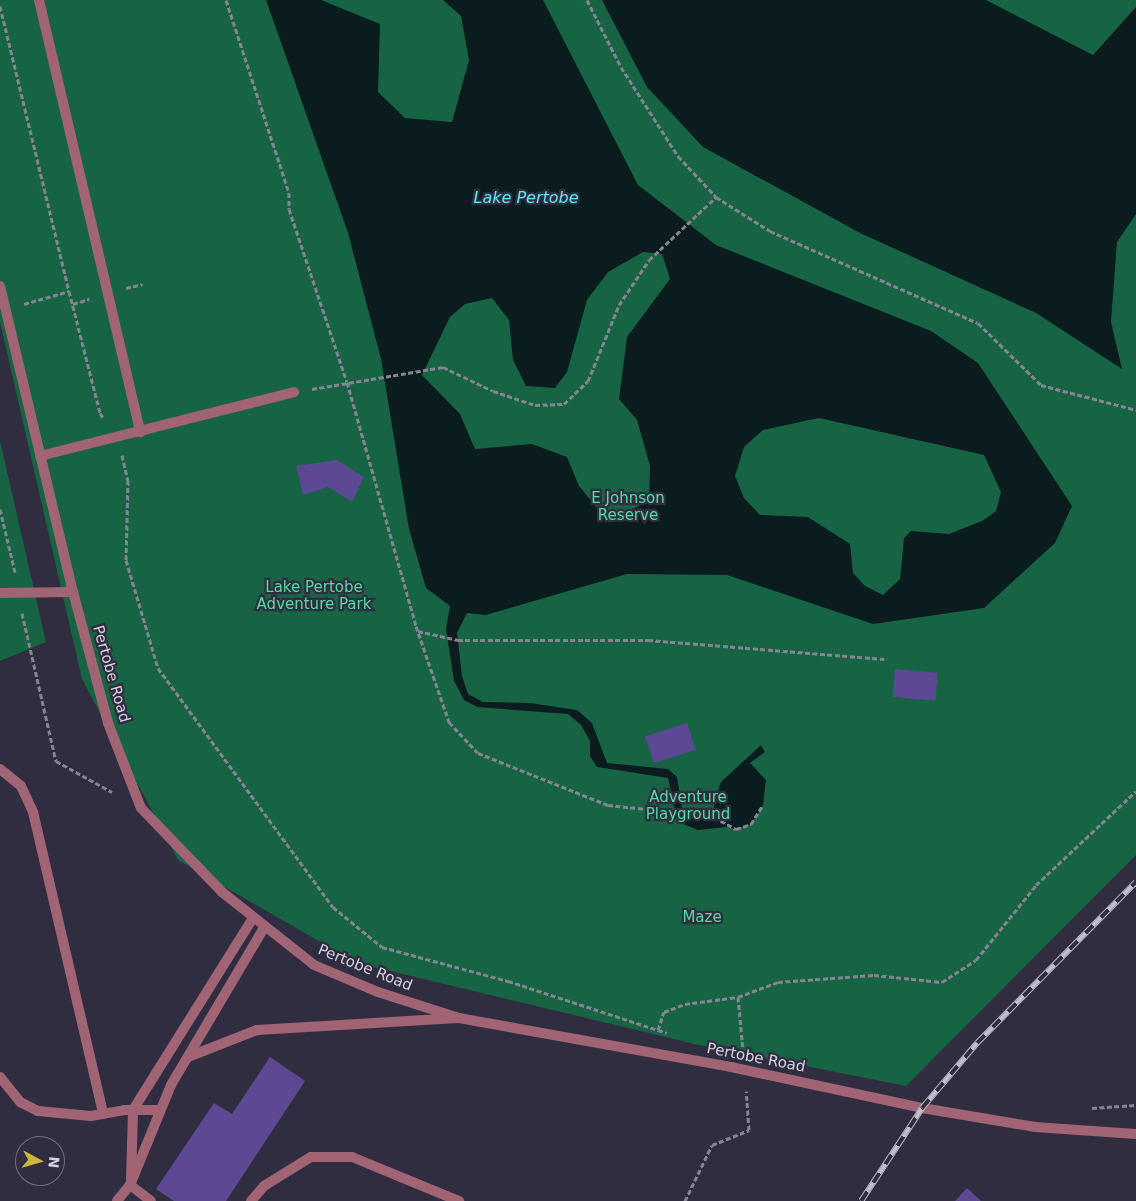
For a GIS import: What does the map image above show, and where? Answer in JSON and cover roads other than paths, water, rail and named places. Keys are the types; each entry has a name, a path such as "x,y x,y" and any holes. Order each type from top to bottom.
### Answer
{"street":[{"path":"39,0 140,432"},
{"name":"Pertobe Road","path":"0,286 73,592 108,723 141,808 222,892 264,928 314,965 378,992 459,1018 731,1067 922,1108 1035,1127 1136,1134"},
{"path":"40,456 294,392"},
{"path":"0,593 19,591 73,592"},
{"path":"0,769 21,786 33,812 103,1114"},
{"path":"130,1185 133,1110 253,918"},
{"path":"117,1201 130,1185 159,1110 264,928"},
{"path":"188,1057 257,1030 459,1018"},
{"path":"0,1077 20,1102 38,1111 63,1116 133,1110 159,1110"},
{"path":"251,1201 264,1186 311,1157 352,1157 459,1201"},
{"path":"130,1185 151,1201"}],"water":[{"name":"Lake Pertobe","path":"266,0 321,0 380,24 378,92 405,118 452,122 469,60 461,16 443,0 543,0 638,185 716,245 931,331 978,363 1072,506 1055,543 984,608 873,624 727,575 627,574 486,615 467,613 457,633 462,676 468,694 483,702 530,703 577,710 592,723 607,763 668,769 677,777 682,808 690,815 704,819 714,817 714,802 721,782 761,745 765,752 750,763 766,780 763,805 751,824 736,829 727,827 698,830 683,824 675,809 668,778 597,767 590,756 590,741 581,725 568,714 477,707 464,700 454,681 446,629 450,606 426,588 409,529 381,359 348,233","holes":["643,252 662,254 670,279 627,337 619,399 637,420 650,466 649,501 622,514 602,514 579,486 567,457 532,444 475,449 460,414 422,375 450,317 465,304 492,298 509,320 513,360 526,386 555,388 567,372 587,300 608,272","819,418 984,455 1001,492 996,511 982,521 949,534 911,531 904,538 900,579 883,595 865,586 853,573 850,544 808,517 760,515 744,498 735,476 744,447 763,430"]},
{"path":"602,0 986,0 1093,55 1136,7 1136,214 1117,242 1111,322 1122,369 1036,313 860,233 703,147 647,87"}],"railway":[{"path":"861,1201 922,1108 977,1043 1136,882"}],"park label":[{"name":"E Johnson Reserve","path":"628,506"},
{"name":"Lake Pertobe Adventure Park","path":"314,596"},
{"name":"Adventure Playground","path":"688,806"},
{"name":"Maze","path":"702,918"}]}
